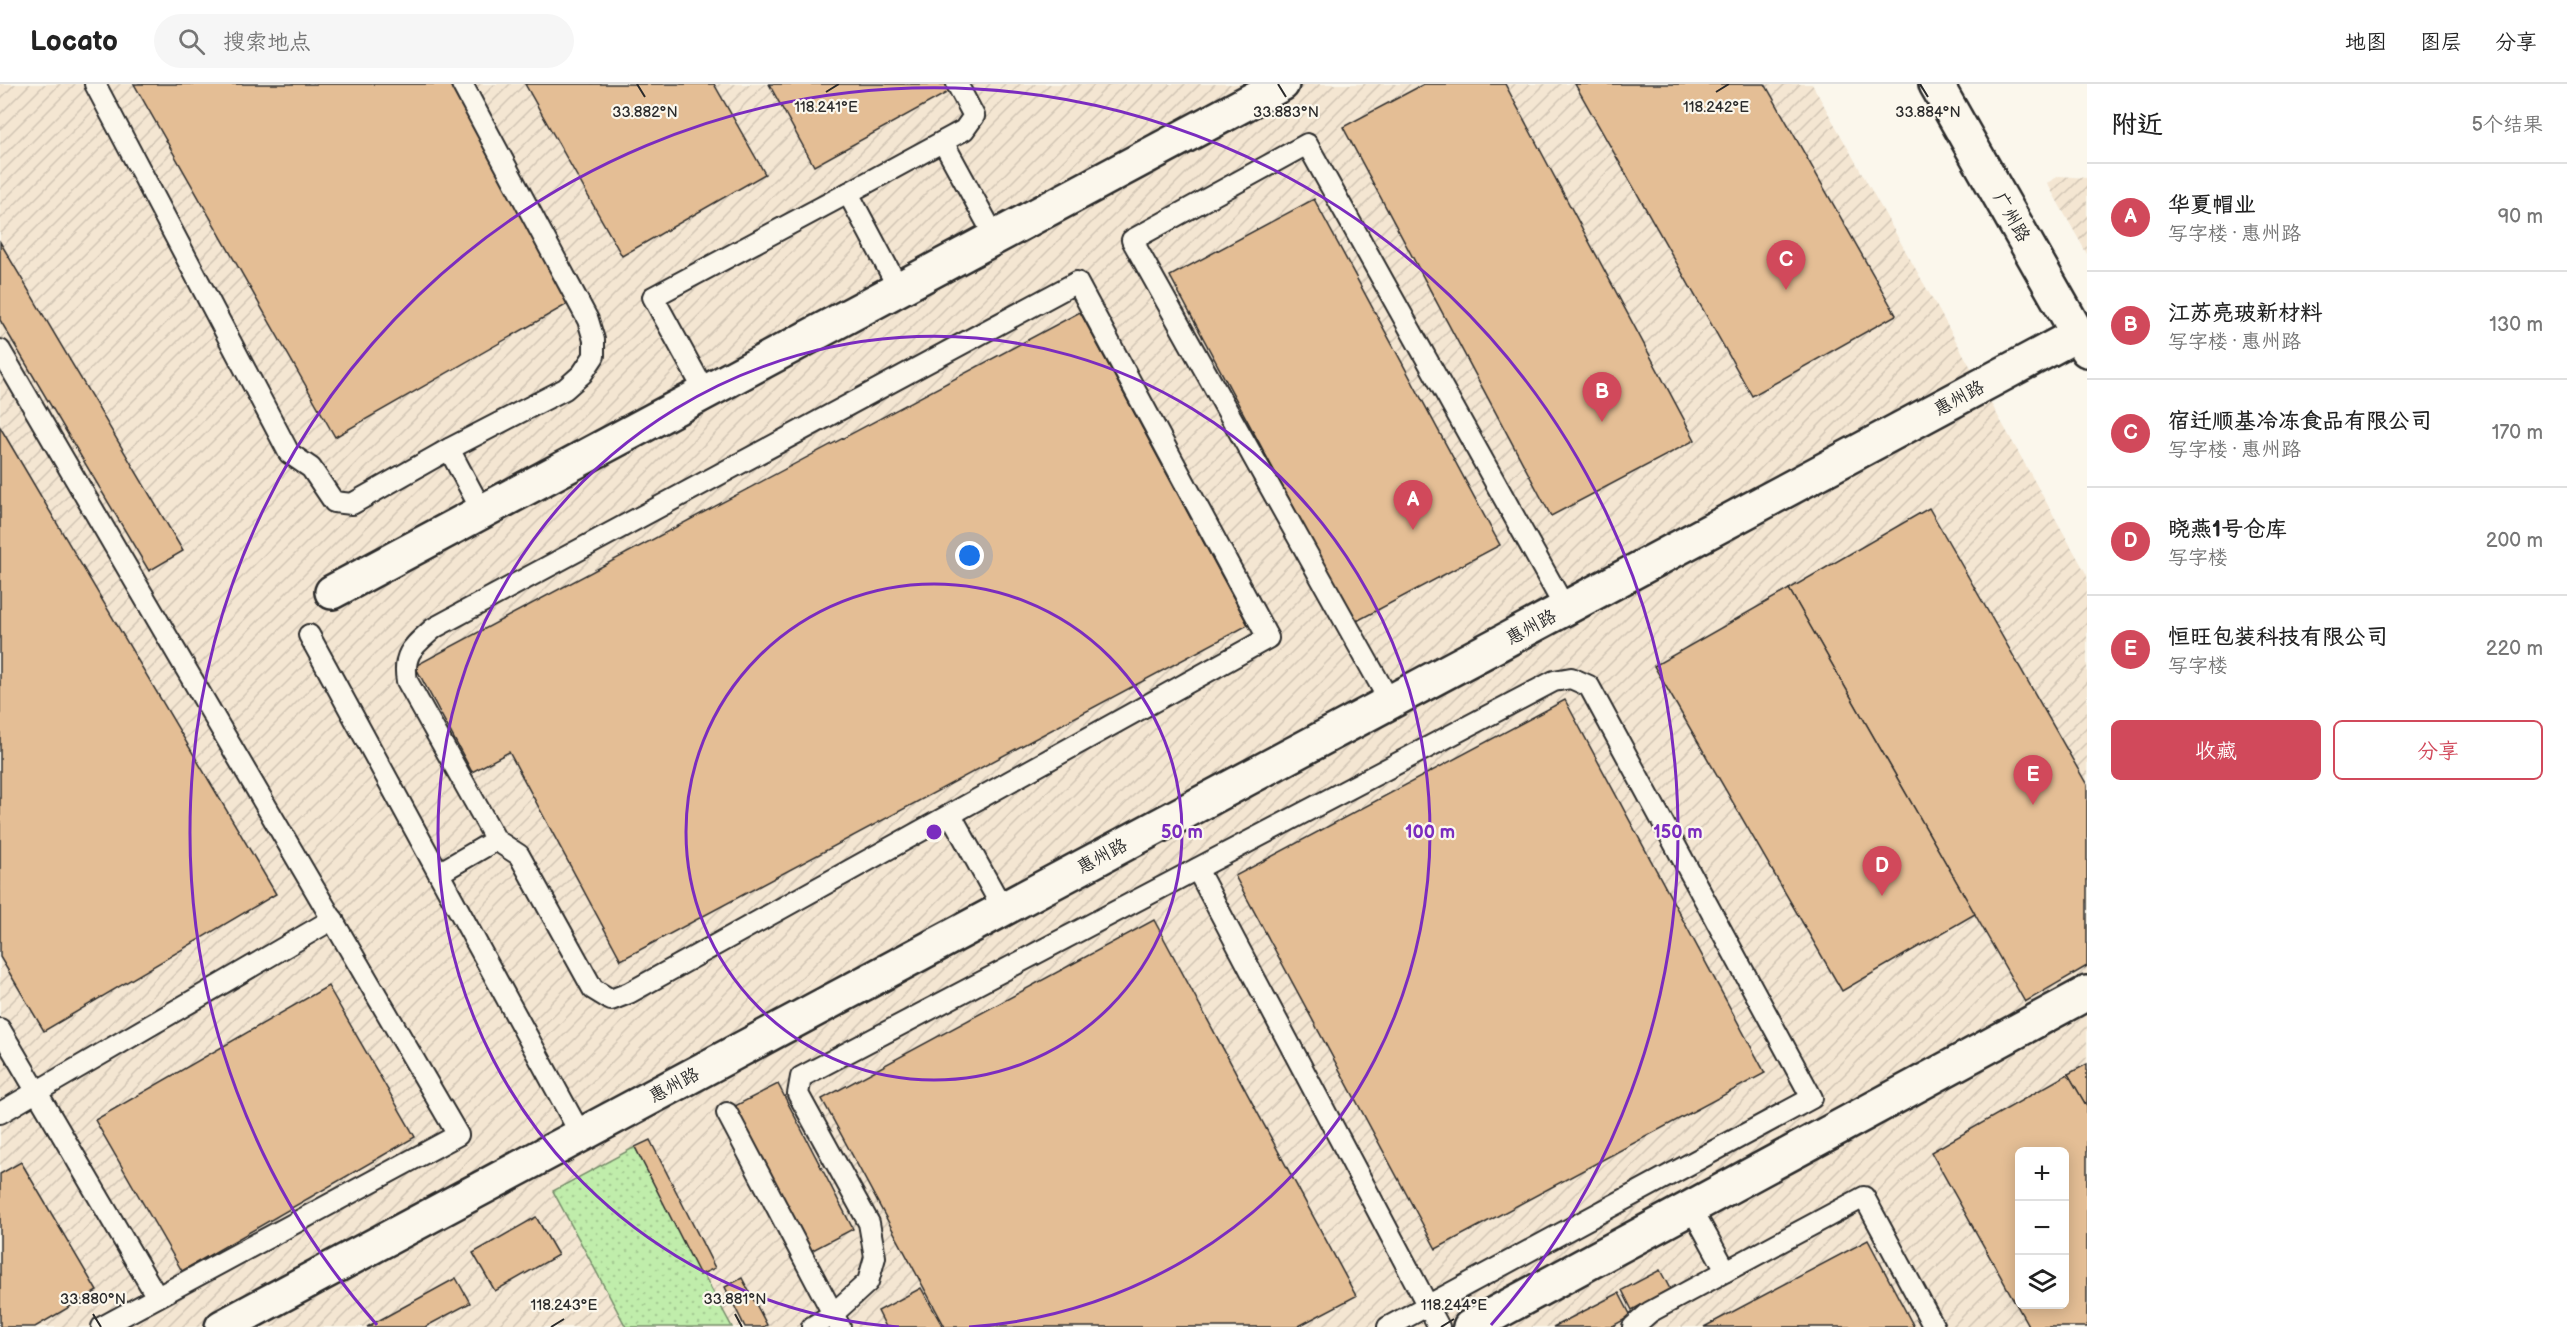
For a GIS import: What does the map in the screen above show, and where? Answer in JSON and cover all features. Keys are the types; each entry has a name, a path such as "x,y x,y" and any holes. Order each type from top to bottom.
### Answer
{"street":[{"path":"332,592 1282,84"},
{"name":"广州路","path":"1936,84 2084,338"},
{"name":"惠州路","path":"222,1327 1565,608 2084,338"},
{"path":"1470,1327 2087,993"}],"lane":[{"path":"95,84 289,453 311,468 334,502 352,504 448,448 565,389 582,374 594,356 594,340 588,320 462,84"},
{"path":"705,392 653,297 964,130 974,116 957,84"},
{"path":"944,141 995,237"},
{"path":"1390,702 1132,240 1307,144 1565,608"},
{"path":"848,193 899,289"},
{"path":"1077,282 1268,638 629,993 611,1000 593,989 519,855 496,840 407,681 404,664 413,648 434,628 1077,282"},
{"path":"0,350 458,1135 102,1327"},
{"path":"448,448 482,511"},
{"path":"309,635 581,1135"},
{"path":"812,1327 837,1320 868,1282 874,1257 869,1223 798,1094 801,1077 1554,681 1571,678 1589,686 1812,1098 1389,1327"},
{"path":"951,814 1003,909"},
{"path":"439,873 496,840"},
{"path":"1197,869 1439,1327"},
{"path":"0,1113 333,919"},
{"path":"0,1029 157,1297"},
{"path":"727,1113 837,1320"},
{"path":"1633,1327 1650,1312 1864,1197 1934,1327"},
{"path":"1691,1207 1726,1271"}],"shaded area":[{"path":"0,84 1812,84 2087,575 2087,1327 0,1327"},
{"path":"2059,176 2087,178 2087,254 2047,183"}],"green space":[{"path":"635,1147 732,1327 626,1327 553,1191"}],"building":[{"path":"134,84 450,84 573,301 335,437"},
{"path":"525,84 714,84 765,174 622,256"},
{"path":"769,84 949,84 952,90 814,166"},
{"path":"1424,84 1505,84 1695,440 1551,516 1343,127"},
{"path":"1575,84 1765,84 1896,315 1752,396"},
{"path":"1314,199 1500,545 1355,622 1170,276"},
{"path":"0,242 183,551 149,571 0,320"},
{"path":"1080,312 1248,625 621,960 509,752 472,772 415,666"},
{"path":"0,427 276,894 44,1031 0,957"},
{"path":"1929,508 2087,785 2087,966 2025,1002 1789,589"},
{"path":"1789,589 1975,914 1842,991 1654,666"},
{"path":"1565,700 1765,1073 1436,1249 1235,876"},
{"path":"1154,920 1356,1296 1297,1327 945,1327 822,1099"},
{"path":"328,986 415,1137 182,1271 95,1120"},
{"path":"2087,1064 2087,1107 2068,1074"},
{"path":"2068,1074 2087,1107 2087,1327 2029,1327 2019,1309 2069,1309 2069,1147 2015,1147 2015,1302 1931,1152"},
{"path":"778,1084 853,1229 809,1252 733,1107"},
{"path":"650,1140 715,1268 700,1275 635,1147"},
{"path":"21,1162 97,1291 35,1327 0,1327 0,1174"},
{"path":"536,1217 558,1255 495,1291 473,1253"},
{"path":"1868,1240 1914,1327 1704,1327"},
{"path":"1660,1270 1670,1289 1632,1310 1622,1290"},
{"path":"456,1278 470,1303 425,1327 367,1327"},
{"path":"742,1278 767,1325 763,1327 745,1327 725,1287"},
{"path":"921,1288 943,1327 886,1327 878,1311"},
{"path":"1619,1293 1631,1316 1611,1327 1553,1327"}],"place":[{"name":"宿迁顺基冷冻食品有限公司","path":"1786,290"},
{"name":"江苏亮玻新材料","path":"1602,422"},
{"name":"华夏帽业","path":"1413,530"},
{"name":"恒旺包装科技有限公司","path":"2033,805"},
{"name":"晓燕1号仓库","path":"1882,896"}]}
